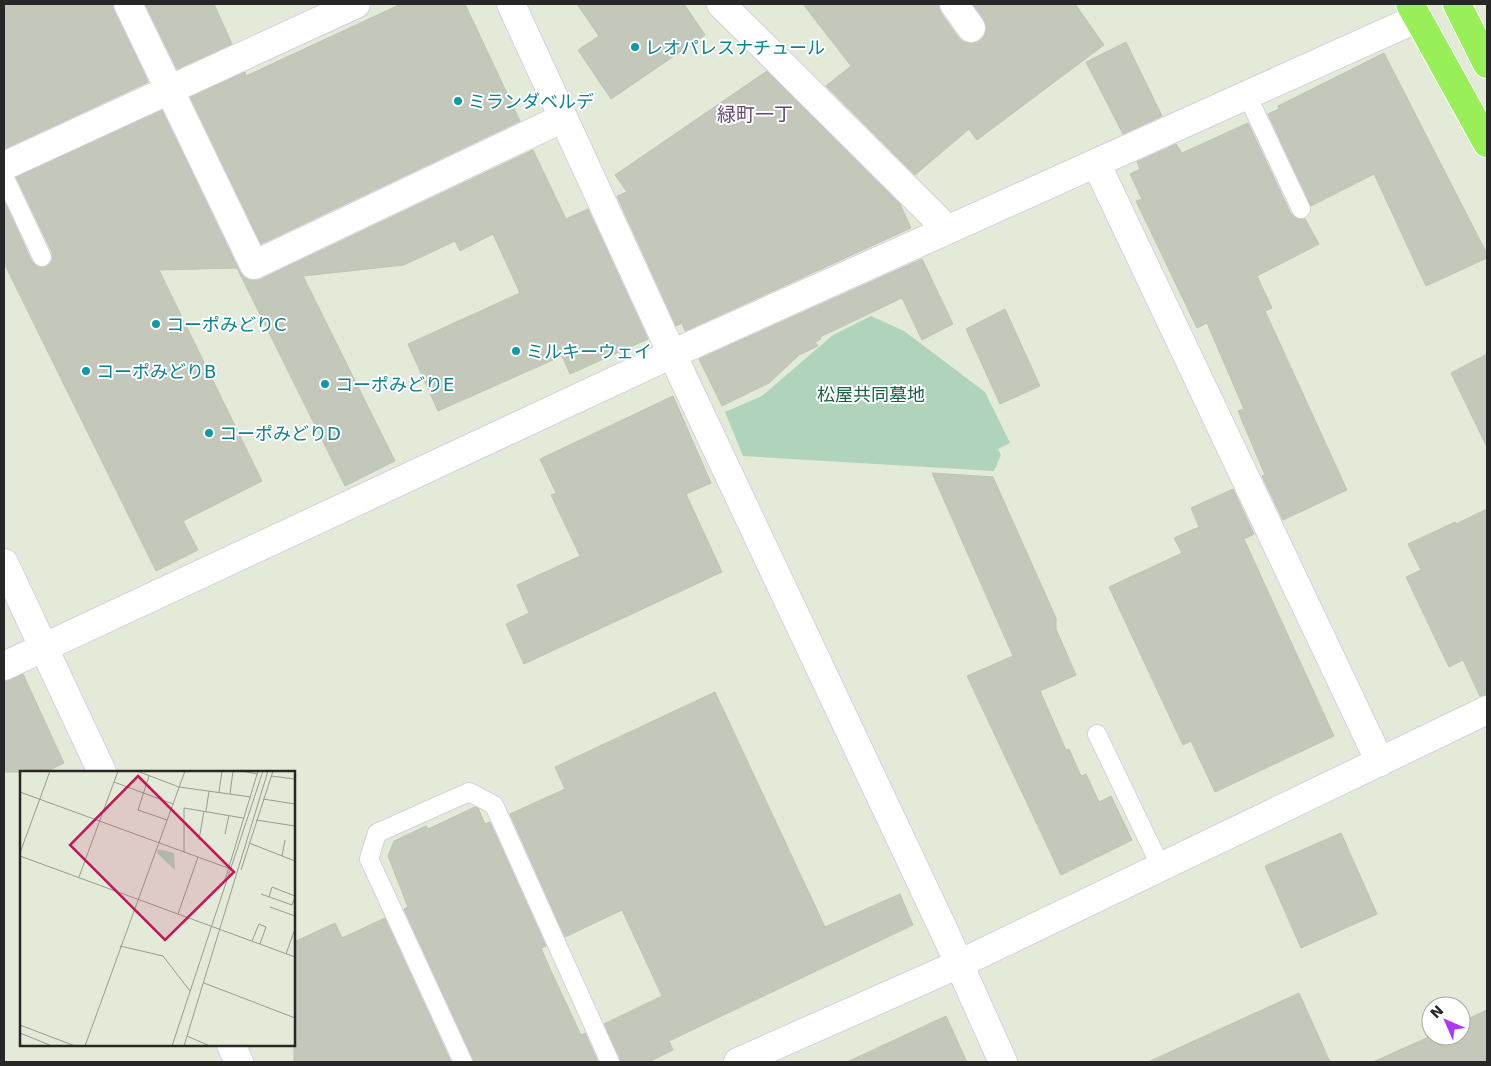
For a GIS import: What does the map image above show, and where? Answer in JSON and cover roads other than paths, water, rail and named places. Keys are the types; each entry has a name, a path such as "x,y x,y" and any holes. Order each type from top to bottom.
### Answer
{"main road":[{"path":"1457,4 1487,64"},
{"path":"1414,11 1487,143"}],"street":[{"path":"128,4 254,264 563,118"},
{"path":"4,166 356,4"},
{"path":"511,4 672,354 959,964 1003,1062"},
{"path":"721,4 947,230"},
{"path":"954,4 971,28"},
{"path":"4,666 672,354 1247,95 1414,11"},
{"path":"1096,163 1380,762"},
{"path":"4,563 102,771"},
{"path":"738,1062 959,964 1487,710"},
{"path":"231,1046 239,1062"}],"lane":[{"path":"1247,95 1301,209"},
{"path":"4,176 42,257"},
{"path":"1097,734 1162,867"},
{"path":"463,1062 369,859 377,833 469,792 494,804 610,1062"}],"place":[{"name":"レオパレスナチュール","path":"635,47"},
{"name":"ミランダベルデ","path":"458,101"},
{"name":"コーポみどりC","path":"156,324"},
{"name":"ミルキーウェイ","path":"516,351"},
{"name":"コーポみどりB","path":"86,371"},
{"name":"コーポみどりE","path":"325,384"},
{"name":"コーポみどりD","path":"209,433"}],"district":[{"name":"緑町一丁","path":"755,114"}],"park label":[{"name":"松屋共同墓地","path":"871,394"}]}
